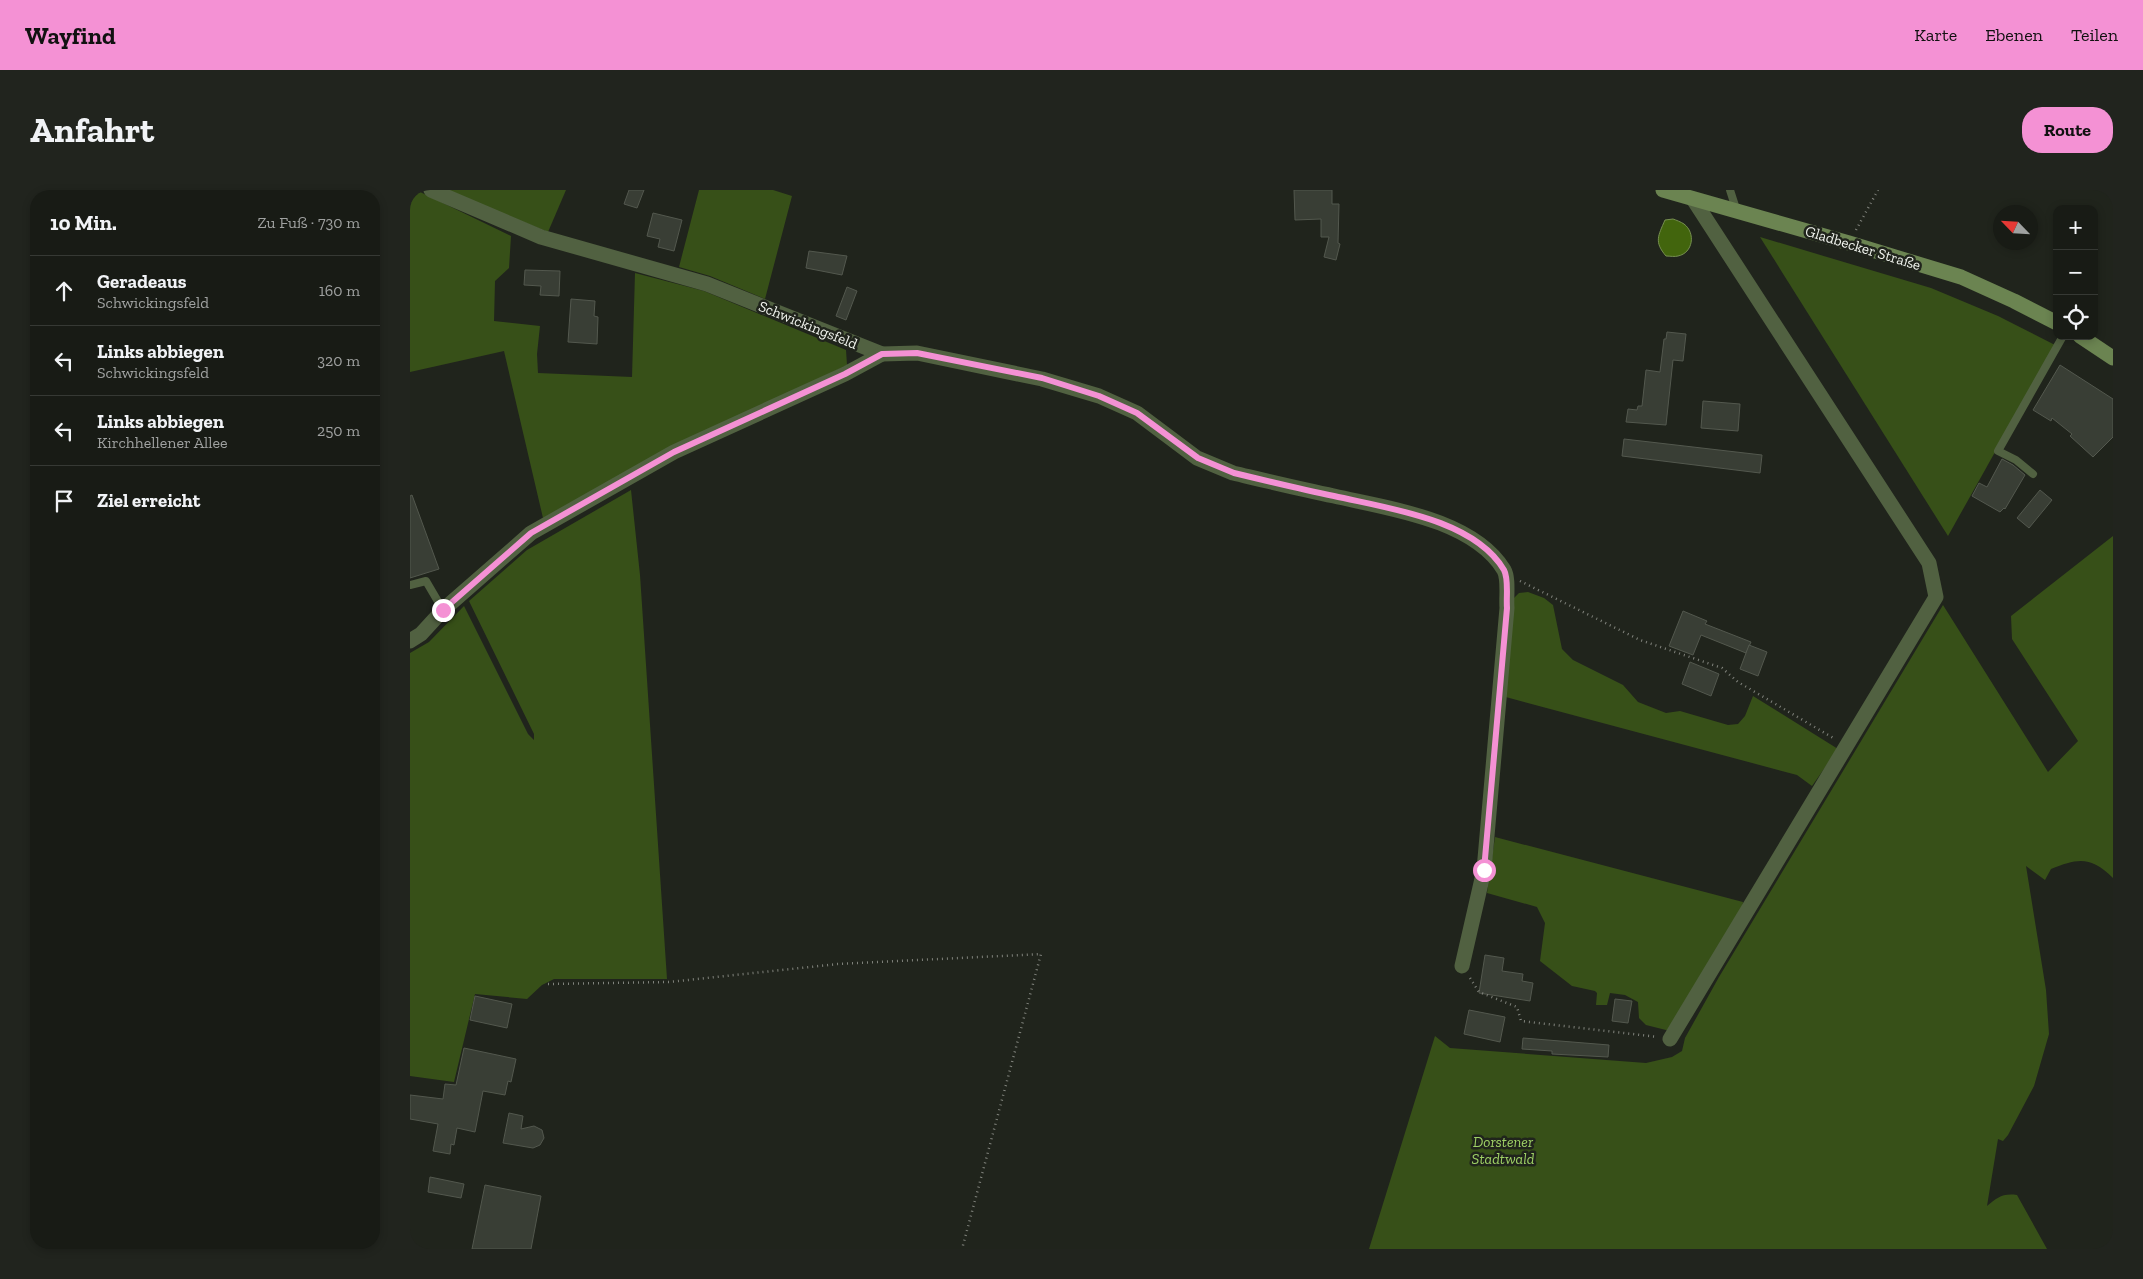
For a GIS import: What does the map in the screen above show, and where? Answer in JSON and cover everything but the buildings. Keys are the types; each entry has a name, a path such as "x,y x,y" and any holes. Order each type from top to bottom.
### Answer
{"main road":[{"name":"Gladbecker Straße","path":"1662,190 1849,243 1961,278 2014,301 2053,321"},
{"path":"2086,340 2113,358"}],"street":[{"name":"Schwickingsfeld","path":"431,190 541,238 649,266 707,284 882,354 917,353 1042,378 1099,396 1137,413 1198,458 1214,466 1242,475 1409,513 1445,526 1475,541 1493,556 1505,572"},
{"path":"1670,1039 1936,597 1929,563 1693,199"},
{"path":"410,641 421,634 443,610 531,533 674,452 845,374 882,354"},
{"path":"1462,966 1484,870 1507,608 1505,572"}],"lane":[{"path":"1730,190 1738,212"},
{"path":"2033,474 2016,460 1998,451 2061,340"},
{"path":"410,585 426,581 443,610"}],"path":[{"path":"1849,243 1878,190"},
{"path":"1505,572 1640,640 1722,668 1738,682 1829,736 1848,745"},
{"path":"548,984 669,982 838,964 1041,954 962,1249"},
{"path":"1462,966 1479,992 1516,1007 1521,1021 1670,1039"}],"green space":[{"path":"410,190 416,190 511,236 509,268 495,281 494,321 540,326 537,354 538,373 632,377 635,273 704,291 846,350 847,365 543,518 504,351 410,372"},
{"path":"445,190 566,190 548,232"},
{"path":"699,190 773,190 792,196 765,299 710,276 679,267"},
{"path":"1760,237 1931,288 1998,316 2055,345 1948,536"},
{"path":"631,490 640,575 667,979 554,979 542,985 527,999 475,994 454,1082 410,1076 410,653 429,642 464,606 528,734 534,740 534,734 469,601 527,550"},
{"name":"Dorstener Stadtwald","path":"2113,536 2113,878 2098,866 2084,861 2077,861 2051,869 2045,880 2026,866 2046,990 2049,1034 2034,1086 2008,1135 2003,1141 1998,1139 1987,1206 2004,1195 2017,1195 2047,1249 1369,1249 1435,1036 1450,1048 1646,1063 1672,1057 1682,1051 1685,1038 1719,977 1943,605 2048,772 2078,741 2012,639 2011,616"},
{"path":"1528,592 1544,598 1553,605 1562,649 1573,660 1623,685 1638,702 1666,713 1680,711 1728,725 1738,724 1745,716 1753,696 1838,749 1812,786 1797,775 1502,696 1511,601 1519,593"},
{"path":"1495,837 1743,902 1741,917 1670,1031 1646,1025 1639,1018 1638,1002 1625,995 1610,993 1607,1005 1596,1005 1597,993 1595,991 1572,986 1540,961 1545,923 1537,907 1487,893"}],"shaded area":[{"path":"1673,219 1683,223 1688,228 1691,242 1690,247 1683,254 1666,256 1660,247 1658,239 1665,220"}],"route":[{"path":"443,610 531,533 674,452 845,374 882,354 917,353 1042,378 1099,396 1137,413 1198,458 1214,466 1234,473 1409,513 1445,526 1475,541 1493,556 1505,572 1507,608 1484,870"}]}
